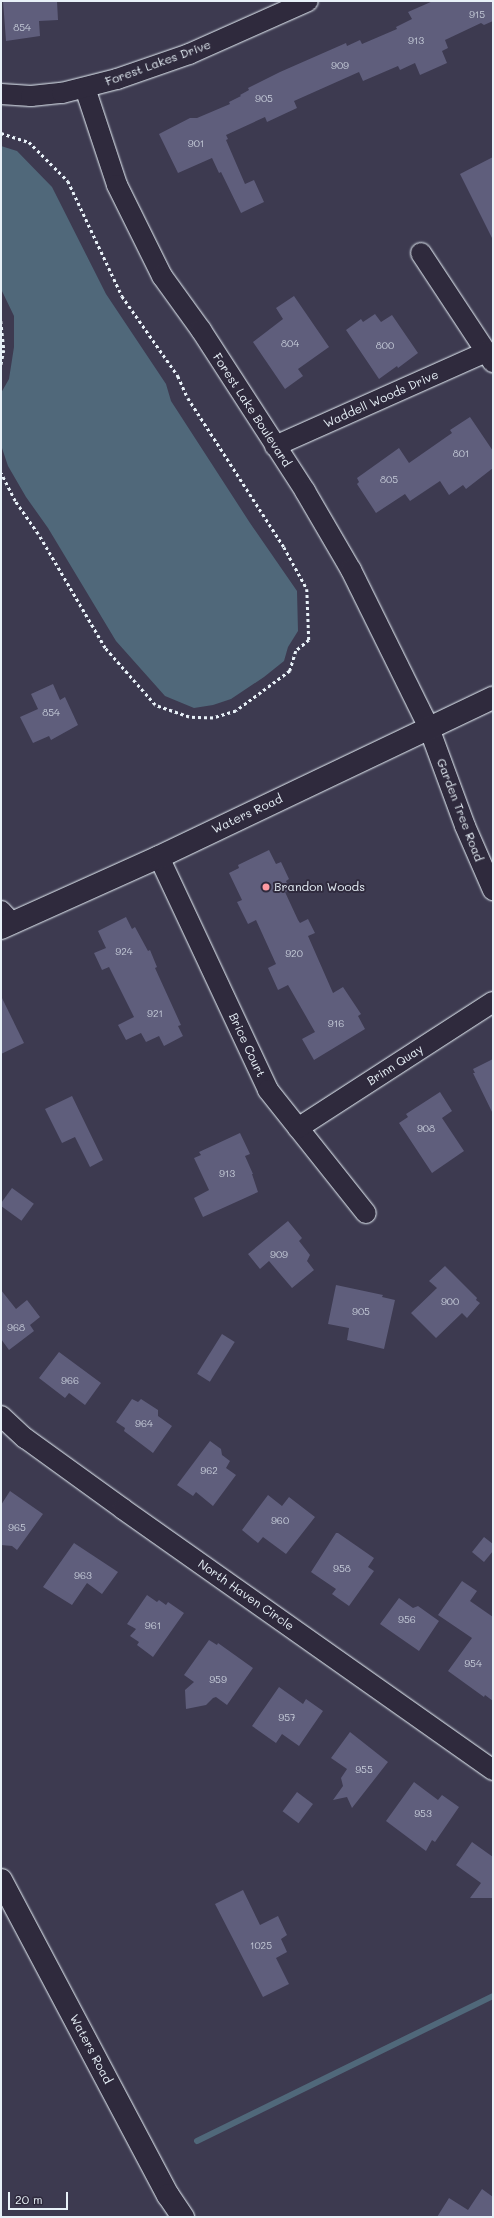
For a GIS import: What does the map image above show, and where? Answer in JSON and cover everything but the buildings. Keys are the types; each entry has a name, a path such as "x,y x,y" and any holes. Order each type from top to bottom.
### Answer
{"street":[{"name":"Forest Lakes Drive","path":"1,94 31,96 85,88 117,79 189,54 308,1"},
{"name":"Forest Lake Boulevard","path":"85,88 117,185 162,276 201,330 305,491 351,570 429,728"},
{"path":"421,253 489,357"},
{"name":"Waddell Woods Drive","path":"275,446 489,357"},
{"name":"Waters Road","path":"5,920 159,857 493,698"},
{"name":"Garden Tree Road","path":"429,728 465,826 493,890"},
{"name":"Brice Court","path":"159,857 268,1090 366,1213"},
{"name":"Brinn Quay","path":"298,1128 493,1002"},
{"name":"North Haven Circle","path":"1,1416 24,1438 493,1770"},
{"name":"Waters Road","path":"1,1880 168,2195 183,2217"}],"path":[{"path":"1,133 29,142 68,181 122,296 178,376 188,398 284,547 307,589 309,640 296,652 290,671 236,711 213,718 189,717 155,705 105,648 38,534 15,501 1,473"},
{"path":"1,321 4,350 1,366"}],"water":[{"path":"1,146 17,151 52,187 106,294 166,384 171,401 250,523 297,591 298,631 288,647 284,661 264,677 231,699 213,705 194,708 165,696 116,641 48,528 26,497 8,466 1,445 1,393 9,379 14,347 14,316 1,289"}],"waterway":[{"path":"197,2141 493,1996"}],"place":[{"name":"Brandon Woods","path":"266,887"}]}
